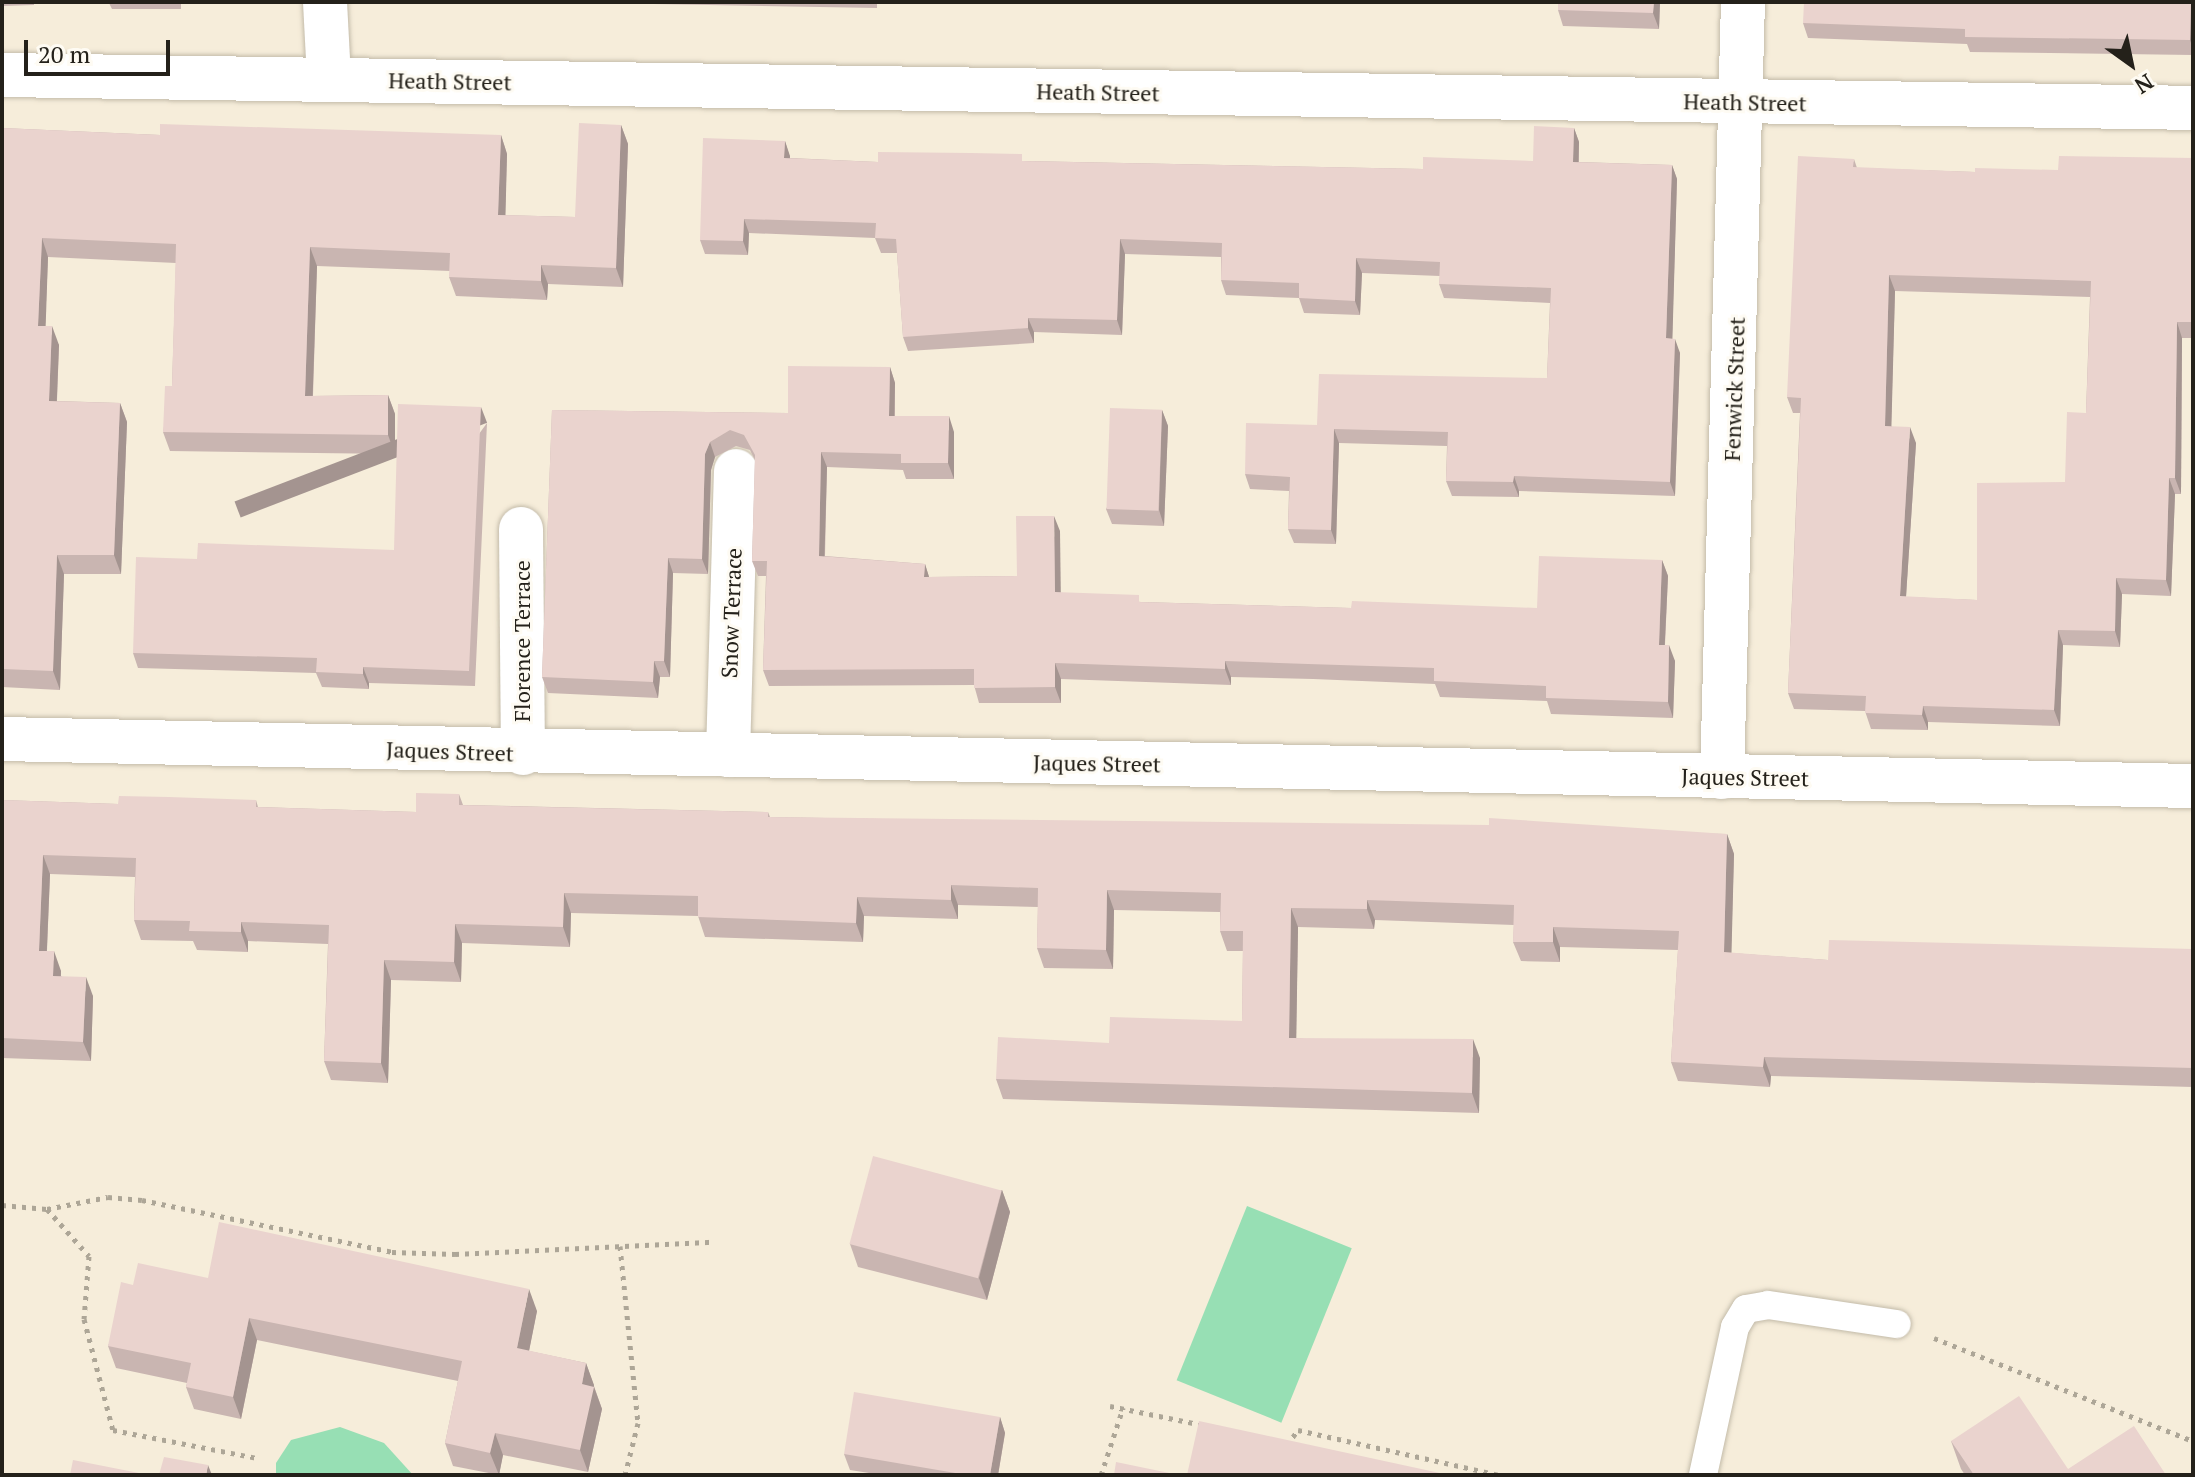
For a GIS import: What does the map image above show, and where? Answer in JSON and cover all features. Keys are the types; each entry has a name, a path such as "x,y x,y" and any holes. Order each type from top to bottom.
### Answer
{"street":[{"path":"325,2 329,79"},
{"name":"Fenwick Street","path":"1722,777 1743,2"},
{"name":"Heath Street","path":"2,75 2193,108"},
{"name":"Snow Terrace","path":"728,755 736,471"},
{"name":"Florence Terrace","path":"521,529 523,753"},
{"name":"Jaques Street","path":"2,739 523,753 2193,786"}],"lane":[{"path":"1703,1475 1735,1327 1746,1309 1768,1305 1897,1324"}],"path":[{"path":"2,1205 47,1209 108,1197 142,1200 392,1252 713,1242"},
{"path":"47,1209 89,1256 84,1319 113,1430 257,1458"},
{"path":"620,1246 638,1423 625,1475"},
{"path":"1897,1324 2193,1441"},
{"path":"1110,1406 1213,1428"},
{"path":"1101,1475 1123,1408"},
{"path":"1195,1434 1198,1424"},
{"path":"1287,1445 1298,1430 1500,1475"},
{"path":"1272,1441 1303,1448"}],"green space":[{"path":"1247,1206 1352,1248 1281,1423 1177,1380"},
{"path":"340,1427 384,1443 413,1475 276,1475 276,1463 291,1440"}],"building":[{"path":"1558,2 1654,2 1653,13 1558,10"},
{"path":"1804,2 2191,2 2190,40 1965,37 1965,29 1803,23"},
{"path":"579,123 621,125 616,268 541,265 541,281 449,277 450,253 310,247 305,396 388,395 388,435 163,432 165,386 172,386 176,244 42,238 38,326 52,326 49,401 120,403 114,555 57,555 53,671 2,669 2,128 160,135 160,124 501,135 498,215 575,217"},
{"path":"1534,126 1574,128 1573,162 1672,165 1666,338 1675,339 1670,482 1514,476 1513,482 1446,481 1448,432 1334,429 1331,530 1288,529 1290,477 1245,474 1246,423 1317,425 1319,374 1547,378 1551,288 1439,284 1440,262 1356,258 1355,301 1299,298 1299,283 1221,280 1222,243 1120,239 1117,320 1028,318 1028,328 903,337 896,239 875,238 876,223 744,219 743,241 700,240 703,138 785,141 784,158 878,162 878,152 971,153 1022,154 1022,161 1423,169 1423,157 1533,161"},
{"path":"1798,156 1854,159 1853,167 1975,172 1975,168 2058,170 2059,156 2193,158 2193,322 2177,322 2175,478 2169,478 2166,580 2116,578 2115,631 2058,630 2054,710 1923,706 1922,715 1865,713 1866,696 1788,693 1801,398 1787,397","holes":["1889,275 2091,281 2086,413 2067,412 2065,482 1977,483 1977,600 1900,596 1910,427 1885,426"]},
{"path":"788,366 890,367 889,416 949,416 948,463 901,463 901,454 821,452 819,556 925,564 924,577 1017,576 1016,516 1054,516 1055,592 1139,595 1139,602 1351,608 1352,601 1537,608 1539,556 1662,560 1659,645 1669,645 1668,702 1546,698 1546,686 1434,681 1434,668 1225,661 1225,669 1055,663 1055,687 974,688 974,669 763,670 767,561 752,561 755,455 744,435 730,430 710,442 705,454 702,559 668,558 664,661 654,661 653,682 542,677 552,410 788,413"},
{"path":"398,404 481,407 469,671 363,667 363,674 316,672 317,658 133,653 136,557 197,559 198,543 394,550"},
{"path":"1110,408 1162,410 1158,511 1106,509"},
{"path":"416,793 459,794 459,805 768,812 768,817 1489,825 1489,818 1727,834 1724,952 1828,960 1829,940 2193,949 2193,1068 1764,1057 1763,1067 1671,1062 1679,931 1553,927 1553,942 1513,942 1514,905 1367,900 1367,909 1291,908 1289,1038 1473,1039 1472,1093 996,1079 998,1037 1109,1043 1110,1017 1242,1021 1243,931 1220,931 1221,893 1107,890 1106,950 1037,948 1038,888 951,885 951,900 857,897 856,923 698,917 698,896 564,893 563,927 455,924 454,962 384,960 381,1063 324,1061 329,925 241,922 241,932 189,931 190,921 134,920 136,858 43,855 39,951 54,951 53,976 86,977 83,1042 2,1038 2,800 118,804 119,796 169,797 256,800 256,807 416,812"},
{"path":"873,1156 1001,1190 978,1278 849,1244"},
{"path":"219,1222 529,1289 517,1348 586,1363 582,1384 594,1387 580,1450 495,1433 490,1453 445,1443 462,1361 249,1318 233,1397 186,1387 191,1363 108,1346 121,1282 133,1285 138,1263 208,1278"},
{"path":"854,1392 1000,1417 990,1475 967,1475 844,1454"},
{"path":"2019,1396 2068,1469 2134,1426 2166,1475 1974,1475 1951,1441"},
{"path":"1199,1421 1449,1475 1187,1475"},
{"path":"164,1457 208,1465 206,1475 159,1475"},
{"path":"73,1460 149,1475 70,1475"},
{"path":"1116,1462 1179,1475 1114,1475"}]}
